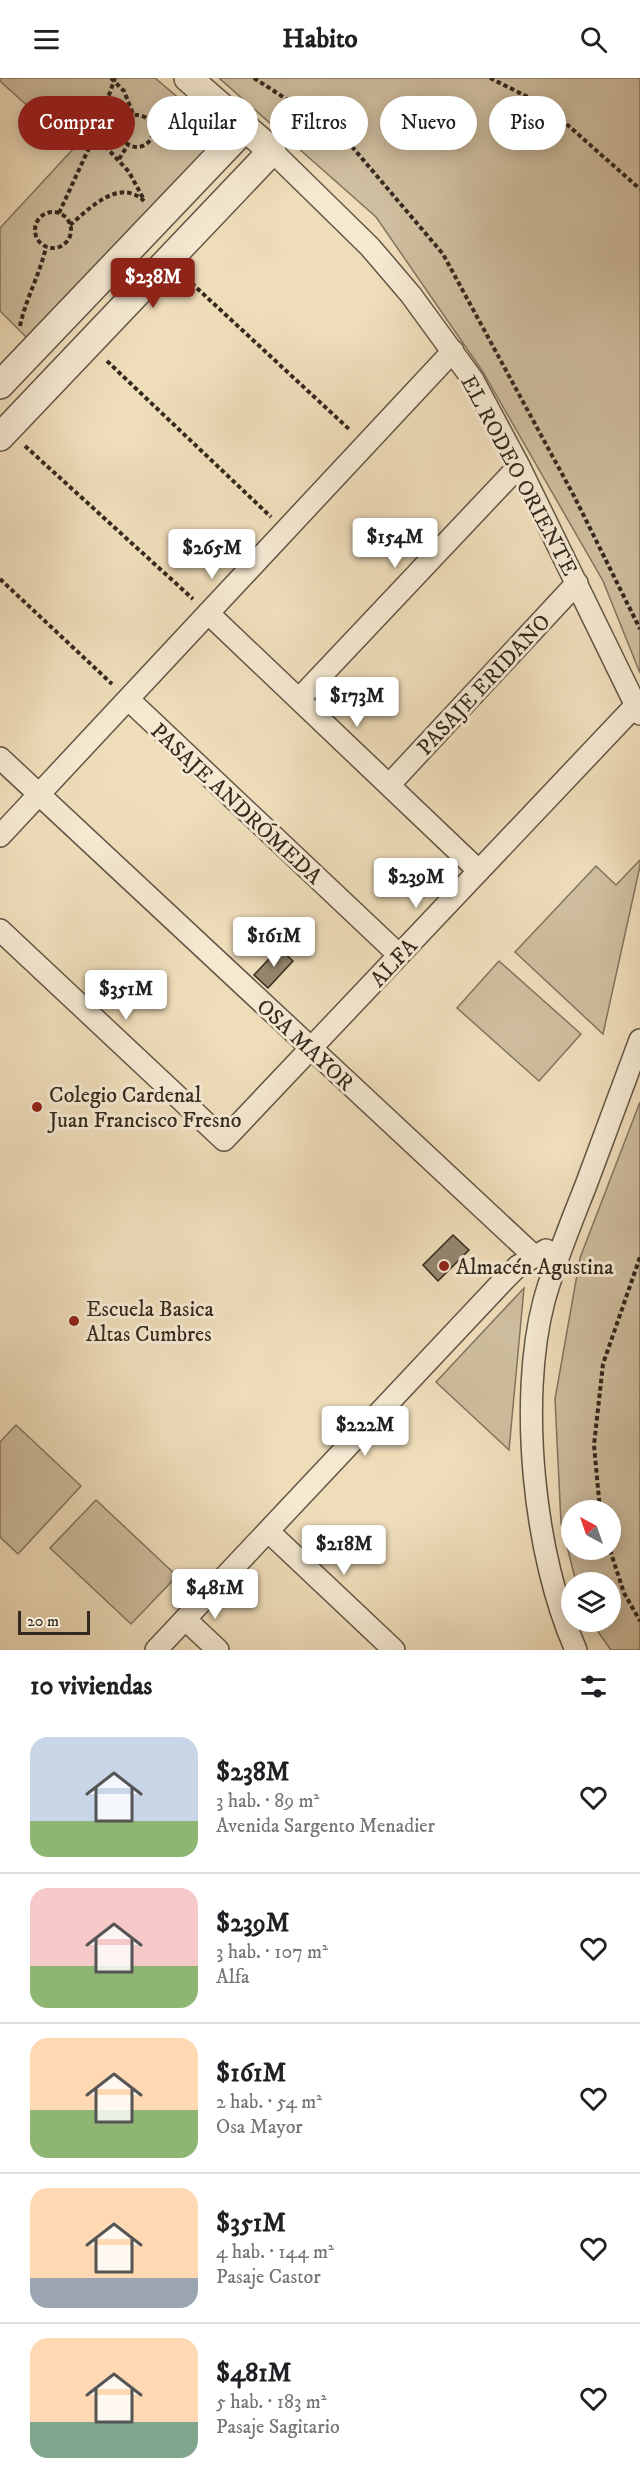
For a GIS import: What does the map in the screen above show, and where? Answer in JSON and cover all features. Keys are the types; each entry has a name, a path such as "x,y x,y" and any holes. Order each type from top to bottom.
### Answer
{"street":[{"path":"188,78 209,96"},
{"path":"3,433 272,151 258,138"},
{"path":"0,385 224,150"},
{"name":"EL RODEO ORIENTE","path":"272,151 370,247 411,295 453,351 493,415 638,710"},
{"path":"0,836 364,443 453,351"},
{"path":"299,699 519,466"},
{"name":"PASAJE ERIDANO","path":"389,785 577,583"},
{"path":"208,613 479,871"},
{"name":"PASAJE ANDRÓMEDA","path":"128,699 399,956"},
{"name":"ALFA","path":"0,930 224,1140 479,871 638,710"},
{"name":"OSA MAYOR","path":"0,758 534,1256"},
{"path":"576,1650 556,1598 540,1521 531,1393 539,1324 552,1273 640,1040"},
{"path":"156,1650 518,1266 534,1256 562,1245"},
{"path":"268,1531 394,1650"},
{"path":"185,1619 218,1650"}],"path":[{"path":"254,78 343,136 443,254 574,496 640,629"},
{"path":"490,78 546,106 640,189"},
{"path":"108,96 113,79 126,96"},
{"path":"59,213 88,150"},
{"path":"70,225 96,202 111,194 130,192 138,195 144,201 119,159 110,150"},
{"path":"119,159 124,150"},
{"path":"47,213 59,213 68,220 70,236 58,248 46,247 37,238 35,232 37,220 47,213"},
{"path":"19,331 25,304 41,270 46,247"},
{"path":"167,262 364,443"},
{"path":"89,344 284,530"},
{"path":"3,433 208,613"},
{"path":"0,579 128,699"},
{"path":"599,1500 594,1445 603,1364 640,1257"},
{"path":"613,1560 624,1593 640,1621"}],"shaded area":[{"path":"0,78 155,78 176,96 147,96 147,150 209,150 32,343 0,311 0,228 72,150 135,150 135,96 18,97 0,81"},
{"path":"219,78 640,78 640,673 603,581 483,372 376,217 300,150 368,150 368,96 270,96 270,123 258,113 258,96 239,96"},
{"path":"640,860 603,1034 515,952 596,866 616,885"},
{"path":"499,961 581,1034 539,1081 457,1008"},
{"path":"640,1102 640,1650 611,1650 598,1632 621,1632 621,1572 573,1572 570,1560 621,1560 621,1500 561,1500 561,1523 555,1399 580,1258"},
{"path":"524,1288 509,1450 436,1382"},
{"path":"16,1425 81,1486 18,1554 0,1537 0,1442"},
{"path":"96,1500 177,1576 131,1624 50,1548"}],"building":[{"path":"279,948 293,961 268,988 254,975"},
{"path":"453,1235 469,1250 438,1281 423,1265"}],"place":[{"name":"Colegio Cardenal Juan Francisco Fresno","path":"37,1107"},
{"name":"Almacén Agustina","path":"444,1266"},
{"name":"Escuela Basica Altas Cumbres","path":"74,1321"}]}
